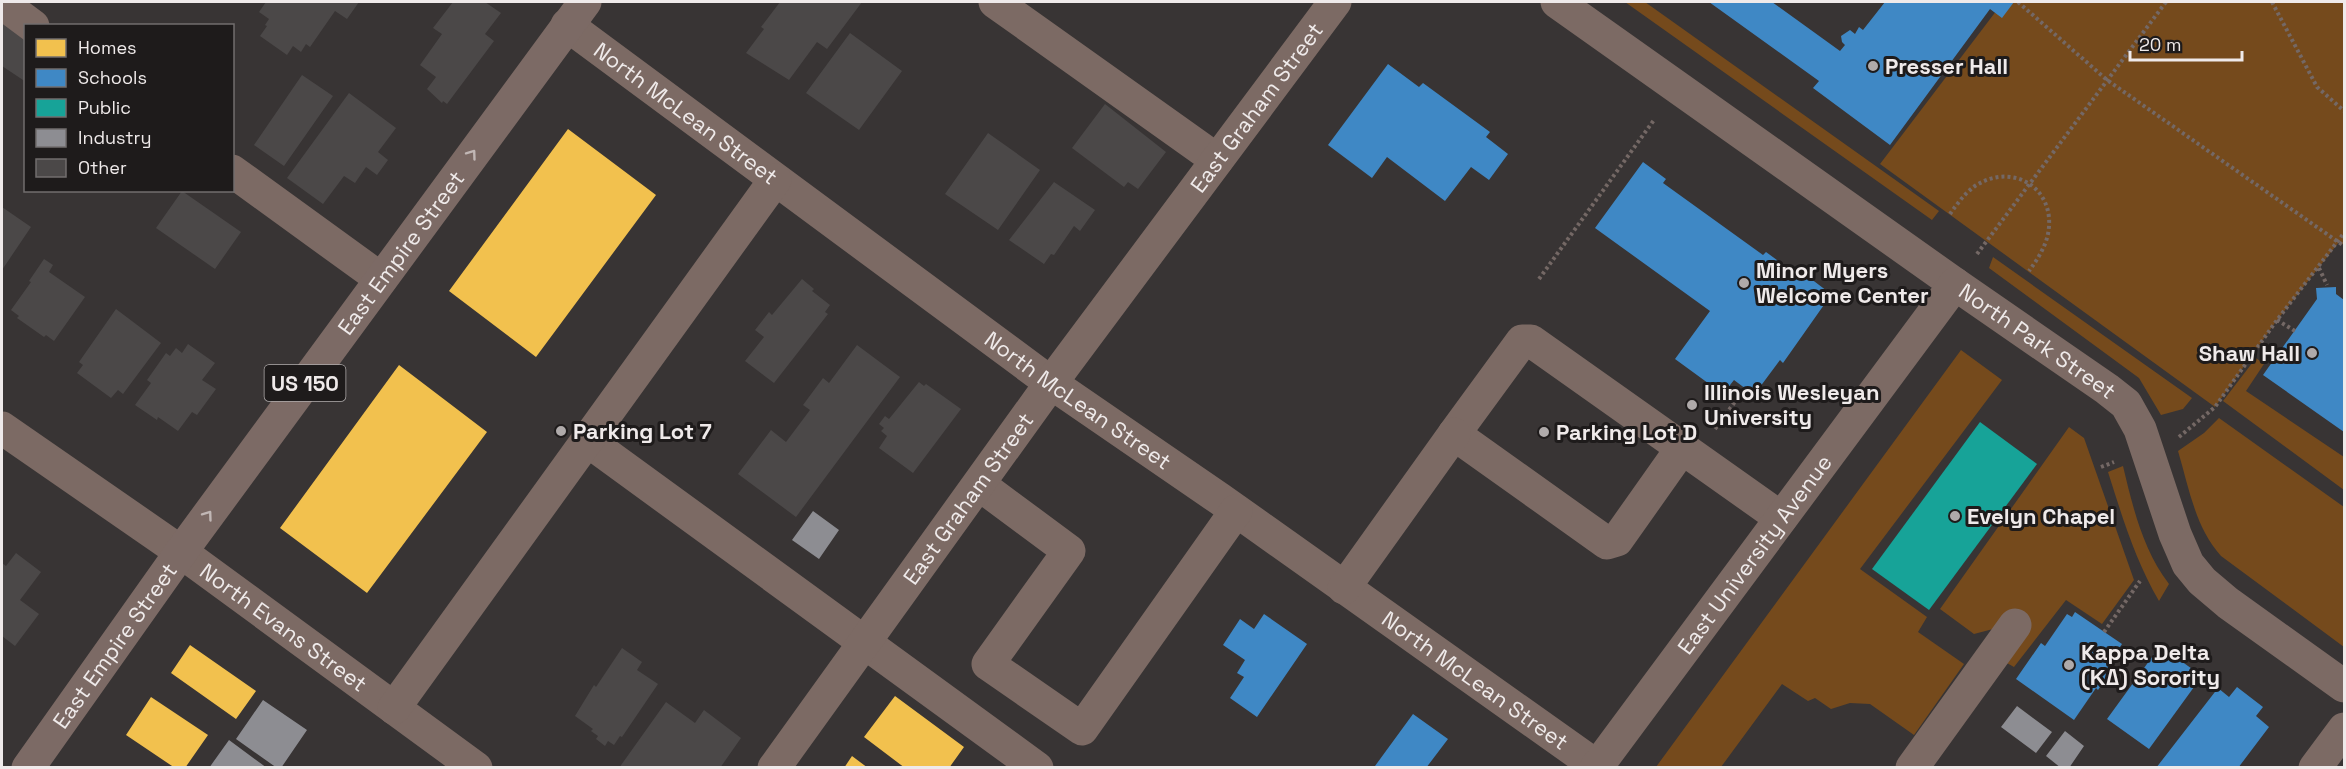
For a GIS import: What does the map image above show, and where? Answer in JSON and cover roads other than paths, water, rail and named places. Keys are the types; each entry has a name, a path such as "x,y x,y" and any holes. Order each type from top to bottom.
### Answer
{"main road":[{"name":"East Empire Street","path":"28,768 181,552 576,13"}],"street":[{"path":"995,2 1217,160"},
{"name":"East Graham Street","path":"774,768 980,485 1051,383 1335,2"},
{"name":"North Park Street","path":"1557,2 2126,404 2140,429 2175,534 2188,564 2202,581 2228,603 2344,686"},
{"path":"2,3 30,24"},
{"name":"North McLean Street","path":"576,13 775,180 1051,383 1598,767"},
{"path":"234,172 381,279"},
{"path":"394,708 775,180"},
{"name":"East University Avenue","path":"1598,767 1955,284"},
{"path":"1344,588 1522,341 1531,341 1781,518"},
{"name":"North Evans Street","path":"2,428 181,552 476,768"},
{"path":"1454,434 1607,543 1617,540 1688,453"},
{"path":"588,441 1037,768"},
{"path":"980,485 1069,551 988,664 1083,729 1236,511"},
{"path":"1912,768 2015,625"},
{"path":"2315,768 2344,729"}],"place":[{"name":"Presser Hall","path":"1873,66"},
{"name":"Minor Myers Welcome Center","path":"1744,283"},
{"name":"Shaw Hall","path":"2312,353"},
{"name":"Illinois Wesleyan University","path":"1692,405"},
{"name":"Parking Lot 7","path":"561,431"},
{"name":"Parking Lot D","path":"1544,432"},
{"name":"Evelyn Chapel","path":"1955,516"},
{"name":"Kappa Delta (ΚΔ) Sorority","path":"2069,665"}]}
